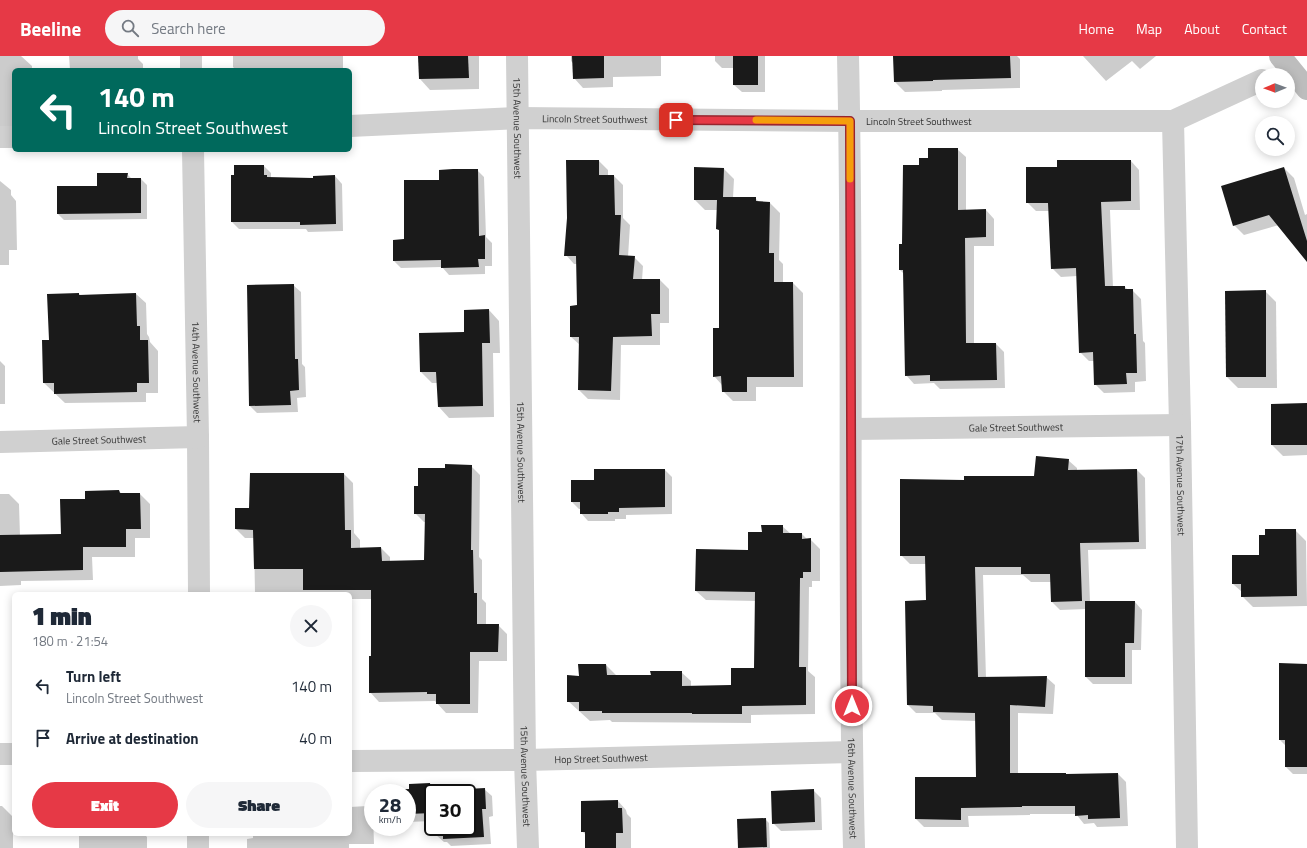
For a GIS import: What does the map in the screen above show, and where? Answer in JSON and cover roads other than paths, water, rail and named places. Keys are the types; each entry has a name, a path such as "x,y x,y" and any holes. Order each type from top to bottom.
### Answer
{"main road":[{"path":"1281,66 1307,89"}],"street":[{"path":"191,56 191,68"},
{"name":"15th Avenue Southwest","path":"517,56 525,760 528,848"},
{"name":"16th Avenue Southwest","path":"848,56 850,121 852,752 854,848"},
{"name":"Lincoln Street Southwest","path":"352,126 518,118 850,121 1173,121 1255,83"},
{"name":"17th Avenue Southwest","path":"1173,121 1187,848"},
{"path":"0,137 12,137"},
{"name":"14th Avenue Southwest","path":"193,152 199,592"},
{"name":"Gale Street Southwest","path":"851,430 1180,425"},
{"name":"Gale Street Southwest","path":"0,442 198,437"},
{"name":"Hop Street Southwest","path":"352,762 525,760 852,752"},
{"path":"0,754 12,754"},
{"path":"198,836 198,848"}]}
